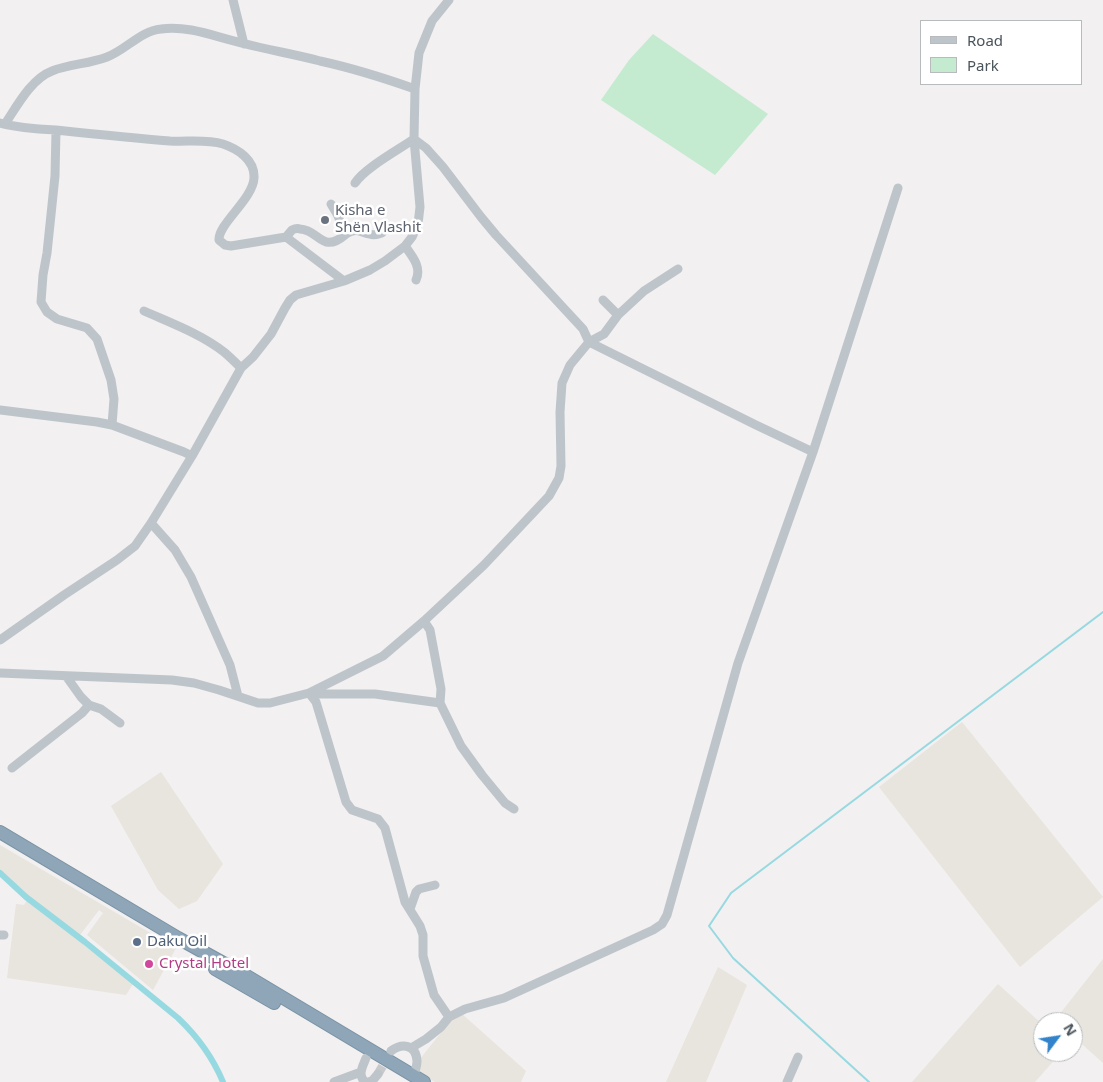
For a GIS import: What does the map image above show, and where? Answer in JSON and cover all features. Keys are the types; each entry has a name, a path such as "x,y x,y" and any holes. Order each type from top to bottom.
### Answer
{"highway":[{"path":"0,832 178,938 245,975 415,1080"},
{"path":"0,842 366,1058 415,1080"}],"street":[{"path":"233,0 244,44"},
{"path":"0,640 135,546 192,456 241,368 254,357 271,334 290,300 296,295 344,281 370,270 405,246 412,237 418,224 420,207 414,139 415,89 419,53 432,21 449,0"},
{"path":"387,226 382,233 372,235 360,230 352,230 340,239 330,242 322,240 300,228 292,230 286,237 231,246 225,245 219,240 220,232 245,198 254,178 252,168 240,152 208,141 126,138 16,127 3,124 40,77 52,71 108,57 144,35 159,29 177,28 198,31 244,44 321,61 415,89"},
{"path":"56,130 55,176 41,302 47,312 57,319 88,328 97,339 111,380 114,399 112,426"},
{"path":"355,182 366,172 414,139"},
{"path":"414,139 426,148 444,167 481,217 583,329 589,342 813,452"},
{"path":"412,1048 426,1039 449,1017 465,1009 504,998 653,930 662,924 667,915 738,663 813,452 898,188"},
{"path":"331,204 346,234"},
{"path":"286,237 344,281"},
{"path":"405,246 416,262 419,274 416,280"},
{"path":"0,674 172,680 194,683 258,703 270,703 309,693 383,656 484,565 549,496 559,478 562,383 570,365 589,342 604,334 618,315 644,291 678,269"},
{"path":"603,300 618,315"},
{"path":"144,311 197,335 219,348 241,368"},
{"path":"0,410 112,426 192,456"},
{"path":"151,523 175,550 191,577 230,665 238,696"},
{"path":"424,621 430,630 441,689 440,703 461,746 505,803 514,809"},
{"path":"66,676 89,705 101,709 120,723"},
{"path":"309,693 316,702 346,802 352,810 378,819 386,828 405,902 420,926 423,956 434,995 449,1017"},
{"path":"309,693 375,694 440,703"},
{"path":"12,768 82,713 89,705"},
{"path":"410,909 416,892 419,889 435,885"},
{"path":"391,1051 402,1045 412,1048 416,1054 417,1061 415,1080"},
{"path":"787,1082 798,1057"},
{"path":"365,1082 360,1072 366,1058"},
{"path":"334,1082 360,1072"},
{"path":"369,1082 378,1074"}],"shaded area":[{"path":"962,722 1103,897 1020,967 879,787"},
{"path":"161,772 223,864 197,901 179,909 158,890 111,806"},
{"path":"0,845 176,948 153,990 87,935 103,913 99,910 77,939 133,984 126,995 7,978 16,904 24,905 29,897 0,871"},
{"path":"1103,959 1103,1063 1083,1045 1083,1012 1061,1012"},
{"path":"718,967 747,985 706,1082 666,1082"},
{"path":"998,984 1033,1016 1033,1062 1053,1062 1035,1082 912,1082"},
{"path":"462,1014 526,1071 521,1082 435,1082 419,1073 420,1059 451,1020"}],"green space":[{"path":"653,34 768,114 715,175 601,100 629,60"}],"waterway":[{"path":"869,1082 733,958 709,926 731,893 1103,612"},
{"path":"0,873 26,897 85,942 178,1018 204,1048 223,1082"}],"tunnel":[{"path":"378,1074 389,1055"}],"place":[{"name":"Kisha e Shën Vlashit","path":"325,220"},
{"name":"Daku Oil","path":"137,942"},
{"name":"Crystal Hotel","path":"149,964"}]}
